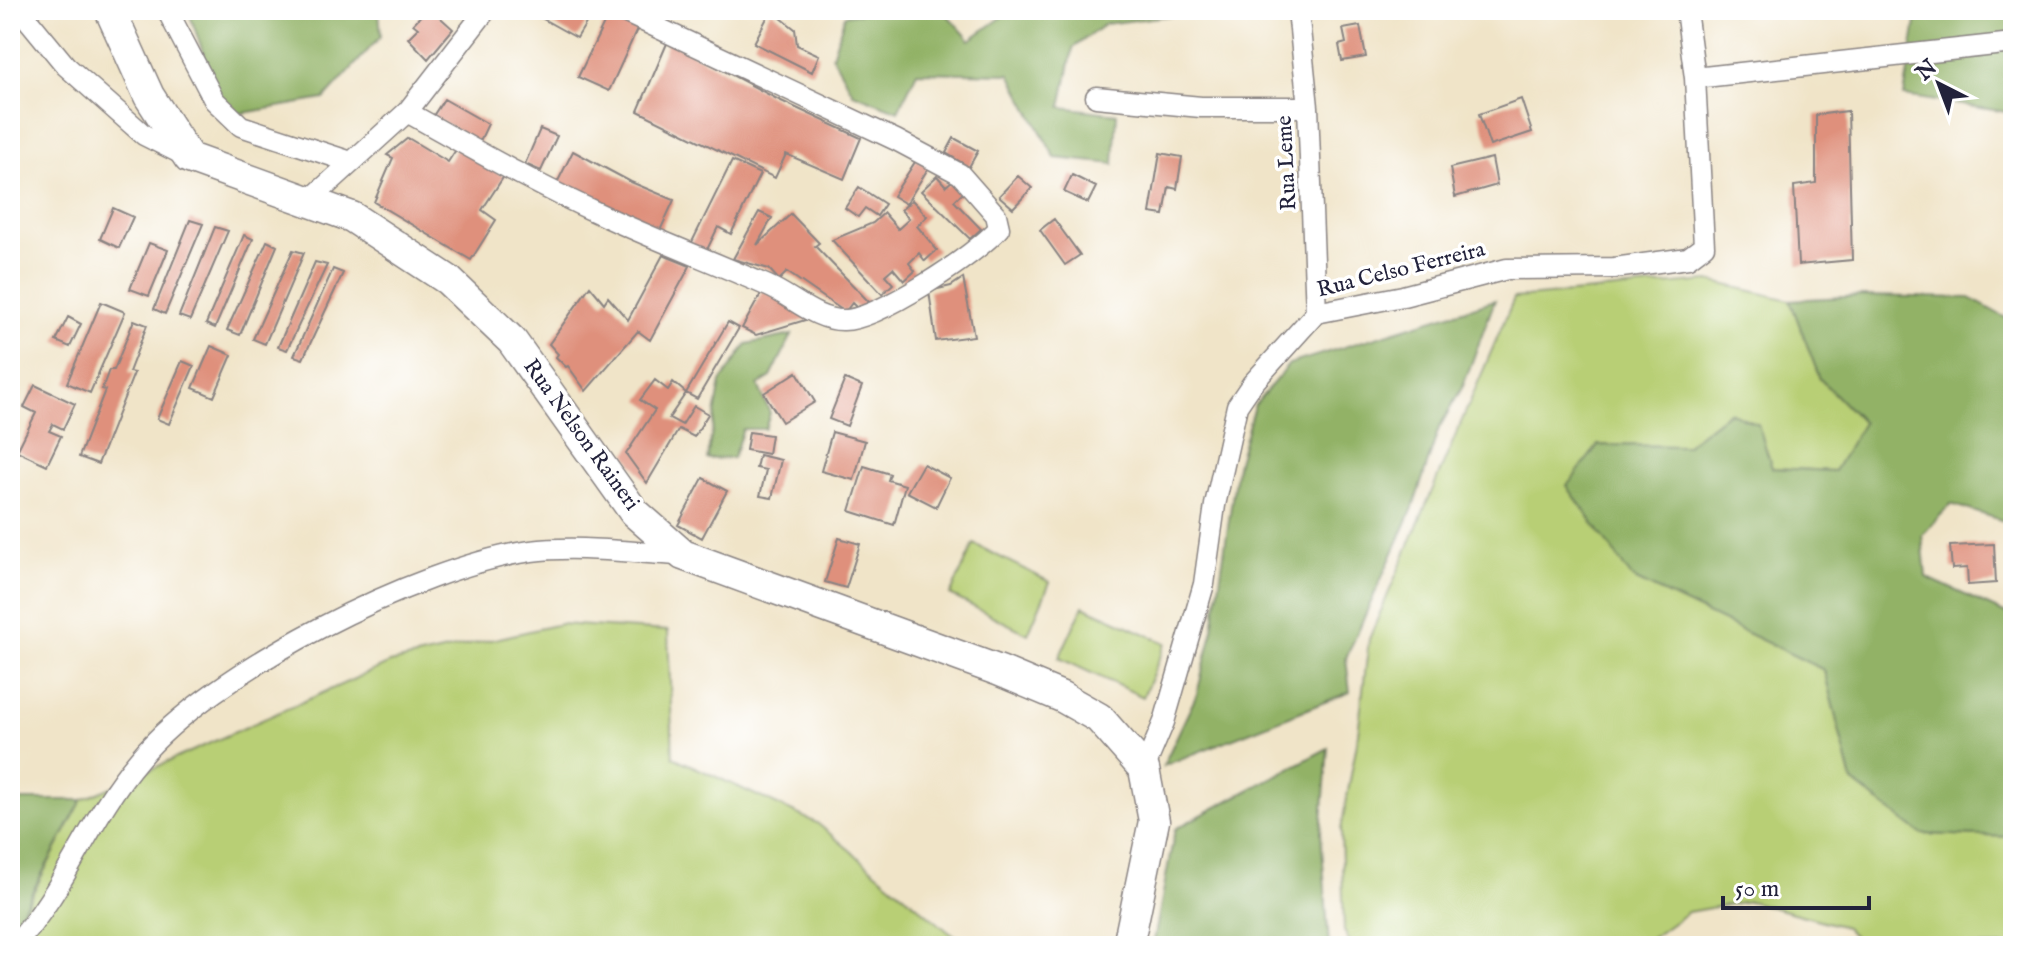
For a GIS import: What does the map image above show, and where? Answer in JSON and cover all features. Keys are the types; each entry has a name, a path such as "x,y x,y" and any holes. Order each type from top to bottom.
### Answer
{"main road":[{"path":"110,10 149,96 189,158"},
{"name":"Rua Nelson Raineri","path":"189,158 352,217 448,280 482,310 543,381 634,512 683,555 856,616 1062,697 1099,718 1144,769"},
{"path":"1128,946 1154,821 1144,769"}],"street":[{"path":"20,10 66,66 144,135 189,158"},
{"path":"167,10 214,100 241,126 351,162"},
{"path":"309,201 407,112 486,10"},
{"path":"407,112 540,185 768,286 821,316 845,321 879,310 929,281 988,240 999,228 996,215 960,174 885,134 620,10"},
{"name":"Rua Leme","path":"1298,10 1308,107 1316,313"},
{"name":"Rua Celso Ferreira","path":"1144,769 1164,722 1204,584 1215,505 1237,406 1252,384 1316,313 1403,296 1507,269 1614,268 1688,258 1704,246 1695,78 1686,10"},
{"path":"1695,78 2013,43"},
{"path":"1096,97 1201,107 1308,107"},
{"path":"14,946 46,904 97,819 138,760 163,732 204,697 277,653 394,596 498,557 559,550 683,555"}],"green space":[{"path":"188,10 379,10 381,36 324,99 226,116"},
{"path":"888,10 943,10 970,40 1012,10 1213,10 1105,24 1073,48 1061,107 1117,114 1114,164 1055,158 1010,74 917,72 898,111 853,93 832,56 845,15"},
{"path":"1918,10 2013,10 2013,113 1904,96"},
{"path":"1709,281 1790,300 1820,379 1863,423 1834,471 1772,468 1758,425 1729,412 1685,446 1598,445 1632,578 1824,670 1852,781 1921,834 2013,837 2013,946 1863,946 1845,927 1749,901 1688,912 1641,946 1352,946 1344,931 1341,830 1357,742 1369,639 1514,298"},
{"path":"1863,296 1970,298 2013,322 2013,524 1951,504 1922,535 1926,577 2013,617 2013,837 1921,834 1852,781 1824,670 1632,578 1567,486 1598,445 1685,446 1729,412 1758,424 1772,468 1834,471 1863,423 1820,379 1790,300"},
{"path":"1495,300 1463,386 1439,428 1413,508 1346,658 1350,692 1163,766 1197,694 1213,629 1237,465 1254,406 1289,364"},
{"path":"792,335 771,377 758,385 770,413 765,429 743,429 733,458 707,459 721,382 747,344"},
{"path":"974,544 1050,582 1028,634 950,595"},
{"path":"1083,606 1166,643 1143,697 1059,658"},
{"path":"560,624 668,631 673,757 817,823 950,933 977,946 10,946 12,932 82,800 390,663"},
{"path":"1328,748 1321,833 1329,946 1153,946 1175,829"},
{"path":"10,800 82,800 10,933"}],"building":[{"path":"426,10 432,10 453,29 428,59 408,38 418,28 413,24"},
{"path":"527,10 594,10 577,38"},
{"path":"771,10 795,29 797,45 819,55 812,72 754,43"},
{"path":"610,11 639,25 609,91 578,77"},
{"path":"1360,26 1366,57 1342,61 1339,45 1346,43 1343,29"},
{"path":"668,41 777,99 861,138 844,179 786,154 775,178 638,111"},
{"path":"444,99 488,124 479,143 433,116"},
{"path":"1521,99 1532,132 1490,146 1479,114"},
{"path":"1848,111 1852,260 1798,265 1794,186 1816,183 1816,115"},
{"path":"540,129 557,136 541,171 525,164"},
{"path":"408,138 448,162 457,148 504,176 482,210 496,220 471,260 374,202 393,158 387,155"},
{"path":"954,138 978,151 969,167 946,153"},
{"path":"573,151 631,182 674,200 659,233 556,185"},
{"path":"1160,153 1182,157 1177,189 1169,187 1164,215 1150,213"},
{"path":"1492,158 1497,185 1455,197 1450,168"},
{"path":"917,159 929,167 906,204 893,196"},
{"path":"732,161 760,174 731,234 718,227 705,254 690,246"},
{"path":"1072,175 1096,187 1088,203 1064,192"},
{"path":"937,176 946,186 952,181 963,192 954,201 981,229 970,239 921,191"},
{"path":"1018,176 1032,188 1013,208 999,196"},
{"path":"859,187 885,204 877,216 865,208 858,217 845,208"},
{"path":"912,200 927,216 917,226 937,250 925,261 919,253 909,263 915,271 904,281 893,268 885,275 893,284 882,294 832,240 873,223 884,213 898,229 909,219 901,210"},
{"path":"113,208 133,217 119,248 100,239"},
{"path":"759,212 772,218 757,245 791,214 819,243 815,246 869,302 859,310 852,303 845,312 787,272 779,280 769,269 733,259"},
{"path":"1054,219 1080,255 1065,265 1040,230"},
{"path":"190,220 203,224 165,314 154,309"},
{"path":"215,227 228,231 190,320 179,316"},
{"path":"244,235 253,239 215,328 206,324"},
{"path":"267,241 277,246 240,335 227,330"},
{"path":"149,243 168,250 149,296 130,289"},
{"path":"293,250 304,253 265,344 253,339"},
{"path":"663,255 690,266 650,340 638,331 586,391 568,366 556,357 558,354 549,344 590,286 604,303 608,297 628,320"},
{"path":"315,262 327,265 287,350 278,347"},
{"path":"333,269 343,273 303,359 294,356"},
{"path":"963,278 974,336 936,341 929,291 951,286"},
{"path":"763,290 812,318 756,335 742,328"},
{"path":"101,302 125,312 90,393 67,383"},
{"path":"68,317 81,324 70,347 56,341"},
{"path":"134,320 147,325 129,372 134,373 98,464 79,457 105,390 102,389 109,370 114,370"},
{"path":"728,322 739,328 697,399 686,393"},
{"path":"211,346 232,355 214,397 193,388"},
{"path":"182,361 194,366 169,424 157,419"},
{"path":"797,372 815,402 782,422 764,393"},
{"path":"845,379 862,386 847,426 829,419"},
{"path":"655,380 668,390 673,382 686,393 669,418 682,425 694,406 708,414 694,437 679,429 647,483 626,454 655,410 640,400"},
{"path":"35,385 75,404 63,429 53,424 49,431 61,436 47,465 17,451 36,413 24,407"},
{"path":"749,432 771,435 768,454 746,450"},
{"path":"832,432 865,441 854,480 821,471"},
{"path":"759,455 781,460 772,498 760,496 766,470 756,468"},
{"path":"923,464 950,478 936,507 907,492"},
{"path":"864,466 890,474 888,480 905,485 894,525 850,511"},
{"path":"703,478 727,491 702,538 678,525"},
{"path":"839,538 860,544 846,588 825,582"},
{"path":"1994,544 1996,583 1968,585 1967,568 1952,569 1950,546"}]}
